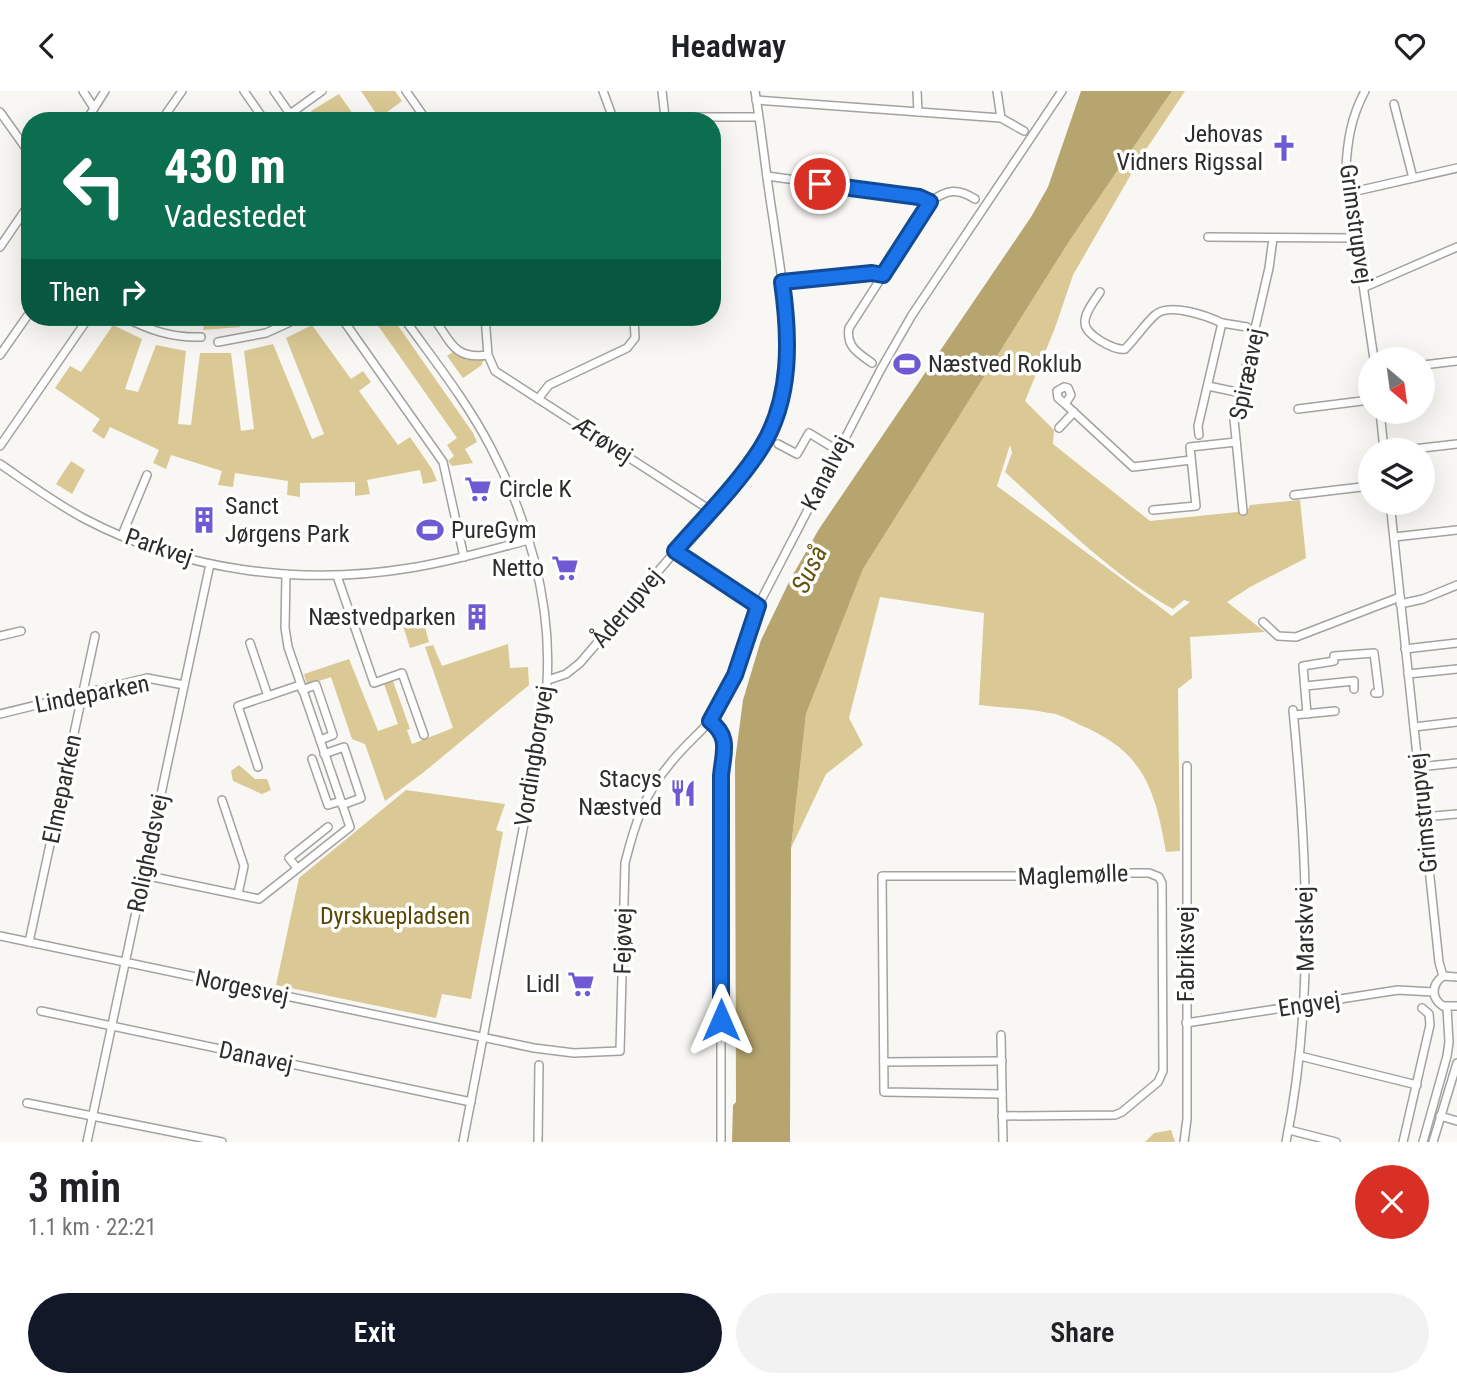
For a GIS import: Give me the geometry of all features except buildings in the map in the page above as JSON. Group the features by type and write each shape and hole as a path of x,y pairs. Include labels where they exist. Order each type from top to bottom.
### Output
{"street":[{"path":"83,91 94,108"},
{"path":"92,112 105,91"},
{"path":"167,112 182,91"},
{"path":"244,91 259,112"},
{"path":"274,91 289,112"},
{"path":"299,112 322,91"},
{"path":"406,91 421,112"},
{"path":"603,91 611,112"},
{"path":"662,91 664,112"},
{"name":"Åderupvej","path":"548,680 566,674 580,663 710,510 758,453 780,405 785,384 787,340 782,282 755,91"},
{"path":"917,91 918,111"},
{"path":"997,91 1001,118"},
{"name":"Kanalvej","path":"710,721 735,675 758,606 837,450 912,315 1062,91"},
{"name":"Grimstrupvej","path":"1364,91 1354,115 1347,145 1348,193 1372,347"},
{"path":"756,100 1001,118 1024,131"},
{"path":"1394,104 1413,178"},
{"path":"0,112 21,141"},
{"path":"721,117 758,117"},
{"path":"1348,193 1457,167"},
{"path":"766,176 919,197 930,202"},
{"path":"872,363 854,351 848,336 849,328 930,202 956,190 975,199"},
{"path":"1,241 21,215"},
{"path":"1208,237 1357,238"},
{"name":"Spiræavej","path":"1242,511 1234,419 1269,268 1273,238"},
{"path":"1365,287 1457,247"},
{"path":"782,282 872,273 883,275"},
{"path":"1100,292 1085,319 1085,326 1087,331 1114,348 1125,349 1162,309 1172,308 1216,319 1222,323 1247,327"},
{"path":"1199,435 1198,426 1222,323"},
{"path":"0,355 21,325"},
{"path":"0,446 83,326"},
{"path":"145,326 163,334 184,338 201,337"},
{"path":"218,342 266,333 281,326"},
{"path":"347,326 443,462 464,557"},
{"name":"Vordingborgvej","path":"409,326 489,445 529,540 540,584 545,626 548,680 542,730 463,1142"},
{"path":"440,326 460,353 474,357 488,355 486,326"},
{"path":"538,399 549,385 627,348 635,338 634,326"},
{"name":"Ærøvej","path":"488,355 495,371 710,510"},
{"path":"1435,364 1457,361"},
{"path":"1208,386 1241,393"},
{"path":"1298,409 1358,402"},
{"path":"29,404 38,411"},
{"path":"1065,404 1133,467 1191,460"},
{"path":"1059,428 1074,412"},
{"path":"778,445 797,454 809,433 837,450"},
{"path":"1153,510 1196,506 1190,447 1236,442"},
{"path":"1435,447 1457,444"},
{"name":"Parkvej","path":"0,464 85,519 169,553 210,564 286,574 337,576 412,568 529,540"},
{"path":"122,535 147,475"},
{"path":"1294,495 1358,487"},
{"name":"Grimstrupvej","path":"1391,515 1439,962 1443,976"},
{"path":"1394,537 1457,530"},
{"path":"675,551 758,606"},
{"name":"Rolighedsvej","path":"87,1142 210,564"},
{"path":"144,875 259,899 350,827 288,647 285,628 286,574"},
{"path":"337,576 374,683 402,673 424,735"},
{"path":"1263,622 1278,636 1296,637 1400,601 1423,599 1457,585"},
{"path":"0,636 21,631"},
{"name":"Elmeparken","path":"29,942 95,636"},
{"path":"250,643 268,696"},
{"path":"1405,649 1457,643"},
{"path":"1307,714 1303,666 1334,661 1335,656 1374,653 1379,693 1375,693"},
{"path":"1408,674 1457,669"},
{"name":"Lindeparken","path":"0,713 146,678 184,685"},
{"path":"1304,686 1354,681 1354,689"},
{"path":"258,767 238,706 316,685 333,735 320,740"},
{"name":"Marskvej","path":"1286,1142 1300,1056 1307,939 1294,713 1335,711"},
{"path":"710,721 719,728 724,738 721,776 721,1142"},
{"name":"Fejøvej","path":"484,1038 574,1053 620,1051 625,863 632,834 653,786 670,763 710,721"},
{"path":"1414,727 1457,722"},
{"path":"312,759 328,805 362,798 344,747 324,754"},
{"path":"1418,767 1457,763"},
{"name":"Fabriksvej","path":"1184,1142 1187,1119 1186,766"},
{"path":"222,800 244,866 238,894"},
{"path":"1423,817 1457,814"},
{"path":"297,868 289,858 328,827"},
{"name":"Maglemølle","path":"1002,1094 884,1092 882,876 1063,877 1072,873 1149,873 1159,877 1163,883 1163,1071 1158,1082 1115,1115 1002,1117"},
{"name":"Norgesvej","path":"0,936 484,1038"},
{"path":"1457,977 1443,976 1436,982 1433,992 1439,1004 1447,1008 1457,1006"},
{"name":"Engvej","path":"1186,1023 1398,990 1433,992"},
{"path":"1403,1142 1430,1025 1429,1014 1422,1007"},
{"path":"1423,1142 1447,1056 1447,1008"},
{"name":"Danavej","path":"41,1011 471,1102"},
{"path":"1001,1035 1003,1142"},
{"path":"1300,1056 1417,1085"},
{"path":"884,1062 1002,1061"},
{"path":"1433,1142 1457,1063"},
{"path":"538,1142 539,1065"},
{"path":"27,1103 222,1142"},
{"path":"1440,1116 1457,1121"},
{"path":"1289,1130 1336,1142"}],"green space":[{"path":"361,91 395,91 402,101 387,112 375,112"},
{"path":"1172,91 1185,91 1141,157 1073,275 1025,401 1054,430 1053,444 1150,521 1247,511 1250,505 1300,500 1306,558 1227,602 1265,632 1190,637 1192,678 1178,689 1180,851 1166,852 1151,791 1132,760 1118,747 1101,735 1057,715 979,705 984,613 880,597 849,718 863,745 826,774 791,848 806,714 863,569 1070,240","holes":["1010,445 1012,453 1005,472 1106,563 1173,609 1184,600 1190,602 1172,616 997,486"]},
{"path":"339,94 352,112 312,112"},
{"path":"112,326 142,339 125,389 138,392 156,345 186,351 178,424 191,425 200,353 231,353 241,431 254,429 244,351 273,344 312,439 324,434 286,338 313,326 351,379 363,371 371,382 359,391 398,445 410,437 437,481 423,484 420,470 367,480 370,494 355,496 355,482 300,483 300,497 287,495 288,481 235,473 233,487 218,485 222,471 171,455 166,469 153,463 159,450 110,427 104,439 92,431 100,419 55,388 70,366 81,372"},
{"path":"204,326 240,327 203,330"},
{"path":"378,326 398,326 473,433 477,442 465,449 473,463 452,466 448,461 454,456 447,445 457,438"},
{"path":"454,351 467,360 483,360 482,365 463,378 447,356"},
{"path":"71,461 85,470 72,494 56,484"},
{"path":"423,620 429,642 410,648 403,626"},
{"path":"508,644 510,668 528,667 529,685 385,801 365,744 352,739 331,677 307,685 304,674 349,659 378,731 398,724 384,684 393,681 410,729 407,730 412,744 453,728 425,647 433,645 442,666"},
{"path":"239,765 255,779 267,779 271,790 262,794 233,781 231,771"},
{"name":"Dyrskuepladsen","path":"406,790 505,804 496,830 503,832 471,999 442,994 436,1018 276,985 299,878"},
{"path":"1171,1130 1175,1142 1145,1142 1154,1133"}],"water":[{"name":"Suså","path":"1081,91 1172,91 1070,240 863,569 806,714 791,848 790,1142 732,1142 733,1105 736,1102 735,761 743,700 761,640 819,529 1031,217 1048,187"}],"place":[{"name":"Jehovas Vidners Rigssal","path":"1284,148"},
{"name":"Næstved Roklub","path":"907,364"},
{"name":"Circle K","path":"478,489"},
{"name":"Sanct Jørgens Park","path":"204,520"},
{"name":"PureGym","path":"430,530"},
{"name":"Netto","path":"565,568"},
{"name":"Næstvedparken","path":"477,617"},
{"name":"Stacys Næstved","path":"683,793"},
{"name":"Lidl","path":"581,984"}],"route":[{"path":"721,1020 721,776 724,738 719,728 710,721 735,675 758,606 675,551 753,460 772,426 780,405 787,364 786,307 782,282 872,273 883,275 930,202 919,197 820,184"}]}
